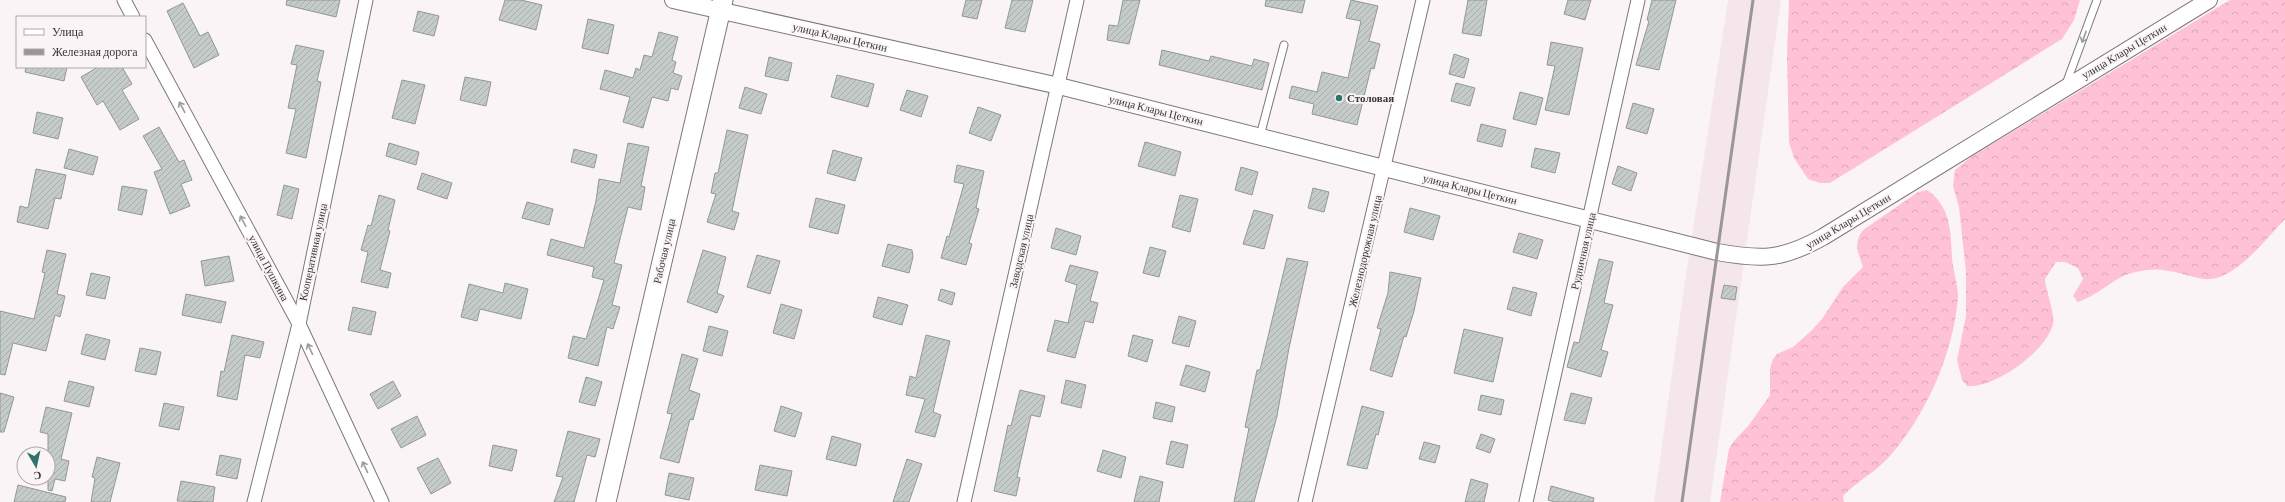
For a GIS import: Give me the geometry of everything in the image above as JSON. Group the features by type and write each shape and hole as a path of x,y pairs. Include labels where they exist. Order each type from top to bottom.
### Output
{"main road":[{"name":"Рабочая улица","path":"606,502 722,5"}],"street":[{"path":"124,0 132,16"},
{"name":"Кооперативная улица","path":"254,502 299,324 366,0"},
{"name":"улица Клары Цеткин","path":"673,0 722,5 1059,86 1750,258 1764,258 1792,253 1829,233 2209,0"},
{"name":"Заводская улица","path":"964,502 1078,0"},
{"name":"Железнодорожная улица","path":"1305,502 1423,0"},
{"name":"Рудничная улица","path":"1526,502 1591,219 1638,0"},
{"name":"улица Пушкина","path":"146,42 299,324 382,502"}],"lane":[{"path":"2065,87 2097,0"},
{"path":"1260,136 1284,45"}],"shaded area":[{"path":"1728,0 1781,0 1710,502 1654,502 1684,288"}],"green space":[{"path":"1789,0 2080,0 2074,20 2062,39 1830,183 1820,183 1808,179 1794,158 1789,142 1787,56"},
{"path":"2230,0 2285,0 2285,219 2249,258 2238,267 2215,278 2204,279 2176,272 2154,269 2144,270 2123,276 2090,297 2078,302 2073,296 2083,279 2078,268 2065,262 2056,262 2045,279 2053,314 2053,324 2049,335 2041,346 2030,356 2004,375 1978,385 1967,386 1962,380 1957,360 1966,316 1966,272 1959,207 1953,186 1955,170 1971,157"},
{"path":"1927,190 1935,196 1941,204 1948,221 1958,297 1951,339 1944,361 1936,382 1915,422 1889,457 1843,496 1844,502 1720,502 1729,449 1733,442 1749,425 1770,395 1770,368 1773,359 1777,354 1793,347 1811,331 1822,319 1843,287 1863,267 1857,244 1863,230 1918,192"}],"building":[{"path":"287,0 340,0 336,17 286,5"},
{"path":"505,0 521,0 542,5 536,30 499,20"},
{"path":"966,0 982,0 977,19 962,16"},
{"path":"1012,0 1033,0 1025,32 1005,28"},
{"path":"1123,0 1140,0 1129,44 1107,40 1109,25 1118,26"},
{"path":"1266,0 1305,0 1302,13 1265,6"},
{"path":"1351,0 1378,6 1369,41 1380,44 1374,69 1371,68 1357,125 1312,114 1314,104 1289,98 1292,86 1317,92 1322,72 1348,78 1361,21 1346,18"},
{"path":"1468,0 1487,0 1481,36 1462,33"},
{"path":"1568,0 1591,0 1585,20 1564,14"},
{"path":"1652,0 1676,0 1659,70 1636,65 1649,21 1647,20"},
{"path":"183,3 200,36 208,32 219,55 194,68 167,11"},
{"path":"418,11 439,16 434,36 413,31"},
{"path":"588,19 614,25 608,54 582,48"},
{"path":"659,32 678,37 672,60 676,62 673,73 682,76 678,90 671,88 668,101 652,97 643,128 623,122 630,97 600,89 605,70 633,78 636,68 640,70 644,55 652,57"},
{"path":"1551,42 1583,48 1569,115 1545,110 1555,66 1547,65"},
{"path":"296,45 324,51 317,81 321,82 306,158 286,153 296,109 288,108 297,65 291,64"},
{"path":"1162,50 1209,61 1211,56 1252,66 1254,59 1269,63 1262,90 1159,65"},
{"path":"1454,54 1469,59 1464,78 1449,74"},
{"path":"769,57 792,63 788,81 765,76"},
{"path":"26,68 67,68 64,81 25,72"},
{"path":"96,68 123,68 132,84 122,90 139,119 120,130 103,101 97,105 81,77"},
{"path":"837,75 874,84 868,107 831,97"},
{"path":"465,77 491,82 486,106 460,100"},
{"path":"402,80 425,85 415,124 392,118"},
{"path":"1456,83 1475,88 1470,106 1451,101"},
{"path":"745,87 767,94 761,114 739,108"},
{"path":"907,90 928,96 921,117 900,110"},
{"path":"1520,92 1543,98 1536,125 1513,119"},
{"path":"1633,103 1654,109 1647,134 1626,128"},
{"path":"978,107 1001,115 991,141 969,133"},
{"path":"37,112 63,118 58,139 33,133"},
{"path":"1481,124 1506,130 1502,147 1477,141"},
{"path":"159,127 179,162 184,160 192,180 181,184 190,206 170,214 154,172 162,169 143,136"},
{"path":"727,130 748,135 732,211 739,213 734,230 707,222 716,194 711,193 715,173 718,173"},
{"path":"1145,142 1181,152 1175,176 1138,166"},
{"path":"389,143 419,152 416,165 386,156"},
{"path":"628,143 649,147 641,186 645,187 641,210 628,207 614,263 622,265 612,305 620,307 613,329 607,327 598,366 568,358 573,336 586,339 604,280 592,277 594,267 547,255 551,239 584,248 596,201 599,179 620,183"},
{"path":"1535,148 1560,153 1555,173 1531,167"},
{"path":"69,149 98,157 93,175 64,168"},
{"path":"574,149 597,155 594,168 571,162"},
{"path":"833,150 862,158 855,181 827,173"},
{"path":"957,165 984,171 976,208 979,209 969,243 972,244 966,265 941,258 947,236 949,237 964,184 954,182"},
{"path":"1618,166 1637,173 1631,191 1612,184"},
{"path":"1241,167 1258,172 1252,195 1235,190"},
{"path":"36,169 66,175 61,199 55,198 48,229 17,222 20,206 28,208"},
{"path":"422,173 452,183 447,199 417,189"},
{"path":"284,185 299,189 292,219 277,215"},
{"path":"122,186 147,190 142,215 118,210"},
{"path":"1313,188 1329,192 1324,212 1308,208"},
{"path":"379,195 395,200 388,230 390,231 380,270 391,273 388,288 361,282 368,252 361,250 368,225 371,226"},
{"path":"1180,195 1198,199 1190,232 1172,227"},
{"path":"816,198 845,205 838,234 809,227"},
{"path":"527,202 553,209 549,225 522,218"},
{"path":"1410,208 1440,216 1433,240 1404,232"},
{"path":"1254,210 1273,215 1264,249 1243,244"},
{"path":"1056,228 1081,236 1076,255 1051,248"},
{"path":"1519,233 1543,240 1537,259 1513,252"},
{"path":"888,244 912,250 913,257 909,273 882,266"},
{"path":"1150,247 1166,251 1159,277 1143,273"},
{"path":"47,250 66,254 57,294 65,296 60,317 55,315 46,351 13,343 5,375 0,374 0,311 34,319 45,273 42,272"},
{"path":"703,250 726,257 717,293 724,296 717,313 687,302"},
{"path":"757,255 780,261 770,294 747,287"},
{"path":"229,256 234,281 205,286 201,261"},
{"path":"1287,258 1308,262 1289,348 1277,416 1254,502 1234,502 1249,428 1245,427 1257,370 1260,370"},
{"path":"1599,259 1613,262 1604,303 1613,305 1601,350 1608,352 1601,377 1567,367 1574,342 1579,343"},
{"path":"1070,265 1098,272 1090,301 1098,303 1093,323 1085,321 1075,358 1047,351 1055,320 1068,323 1077,285 1065,281"},
{"path":"1390,272 1421,278 1414,311 1406,337 1404,336 1392,377 1370,370 1381,329 1377,328 1388,293"},
{"path":"91,273 110,277 105,299 86,295"},
{"path":"505,283 528,289 521,319 480,309 477,321 461,317 469,284 503,293"},
{"path":"1724,285 1737,287 1735,300 1721,298"},
{"path":"1513,287 1537,293 1531,316 1507,309"},
{"path":"941,289 955,293 952,305 938,300"},
{"path":"186,294 226,302 221,323 182,315"},
{"path":"878,297 908,305 902,325 873,317"},
{"path":"781,304 802,310 794,339 773,333"},
{"path":"353,307 376,312 371,335 348,330"},
{"path":"1179,316 1196,321 1189,347 1172,343"},
{"path":"709,326 728,331 722,356 703,351"},
{"path":"1464,329 1503,338 1493,382 1454,373"},
{"path":"86,334 110,340 105,360 81,354"},
{"path":"232,335 264,342 260,358 245,355 237,400 217,396 221,371 224,372"},
{"path":"926,335 950,341 933,412 941,415 935,437 915,432 925,399 906,395 910,376 916,378"},
{"path":"1133,335 1153,340 1147,362 1128,356"},
{"path":"140,348 161,352 156,375 135,371"},
{"path":"682,354 698,359 689,390 700,394 693,420 690,419 679,463 660,458 672,414 667,413"},
{"path":"1186,365 1210,372 1205,392 1180,385"},
{"path":"586,377 602,382 595,406 579,402"},
{"path":"1066,380 1086,385 1081,408 1061,403"},
{"path":"69,381 94,387 89,407 64,401"},
{"path":"393,381 401,396 378,409 370,394"},
{"path":"1020,390 1045,396 1040,417 1031,415 1017,477 1020,478 1016,496 994,491 1008,425 1011,426"},
{"path":"0,393 14,397 4,432 0,432"},
{"path":"1571,393 1592,398 1585,424 1564,420"},
{"path":"1481,395 1504,400 1501,415 1478,410"},
{"path":"1156,402 1175,407 1172,422 1153,418"},
{"path":"164,403 184,407 179,430 159,426"},
{"path":"781,406 802,413 795,437 774,431"},
{"path":"1362,406 1384,412 1378,435 1376,434 1367,469 1347,465"},
{"path":"46,407 72,413 61,459 69,461 65,481 56,479 56,446 48,446 48,434 40,432"},
{"path":"417,416 426,435 401,448 391,429"},
{"path":"568,431 600,439 595,457 587,455 574,502 554,502 563,477 556,476"},
{"path":"1481,434 1495,439 1490,453 1476,448"},
{"path":"832,436 861,444 856,466 826,459"},
{"path":"1171,441 1188,445 1183,468 1166,464"},
{"path":"1424,442 1440,446 1435,463 1419,459"},
{"path":"493,445 517,450 512,471 489,466"},
{"path":"1103,450 1126,457 1121,478 1097,471"},
{"path":"220,455 241,459 237,479 216,475"},
{"path":"97,457 120,463 110,502 91,502 95,478 92,477"},
{"path":"438,458 451,483 431,494 417,468"},
{"path":"907,459 922,464 909,502 893,502"},
{"path":"760,465 792,471 787,496 755,490"},
{"path":"669,473 694,478 689,500 665,495"},
{"path":"1140,476 1163,482 1159,502 1134,502"},
{"path":"1471,479 1488,484 1484,502 1465,502"},
{"path":"181,481 215,487 213,502 177,501"},
{"path":"18,486 66,497 65,502 14,502"},
{"path":"48,486 53,486 52,491 48,490"},
{"path":"1551,486 1594,498 1593,502 1555,502 1548,500"}],"railway":[{"path":"1682,502 1753,0"}],"place":[{"name":"Столовая","path":"1339,98"}]}
